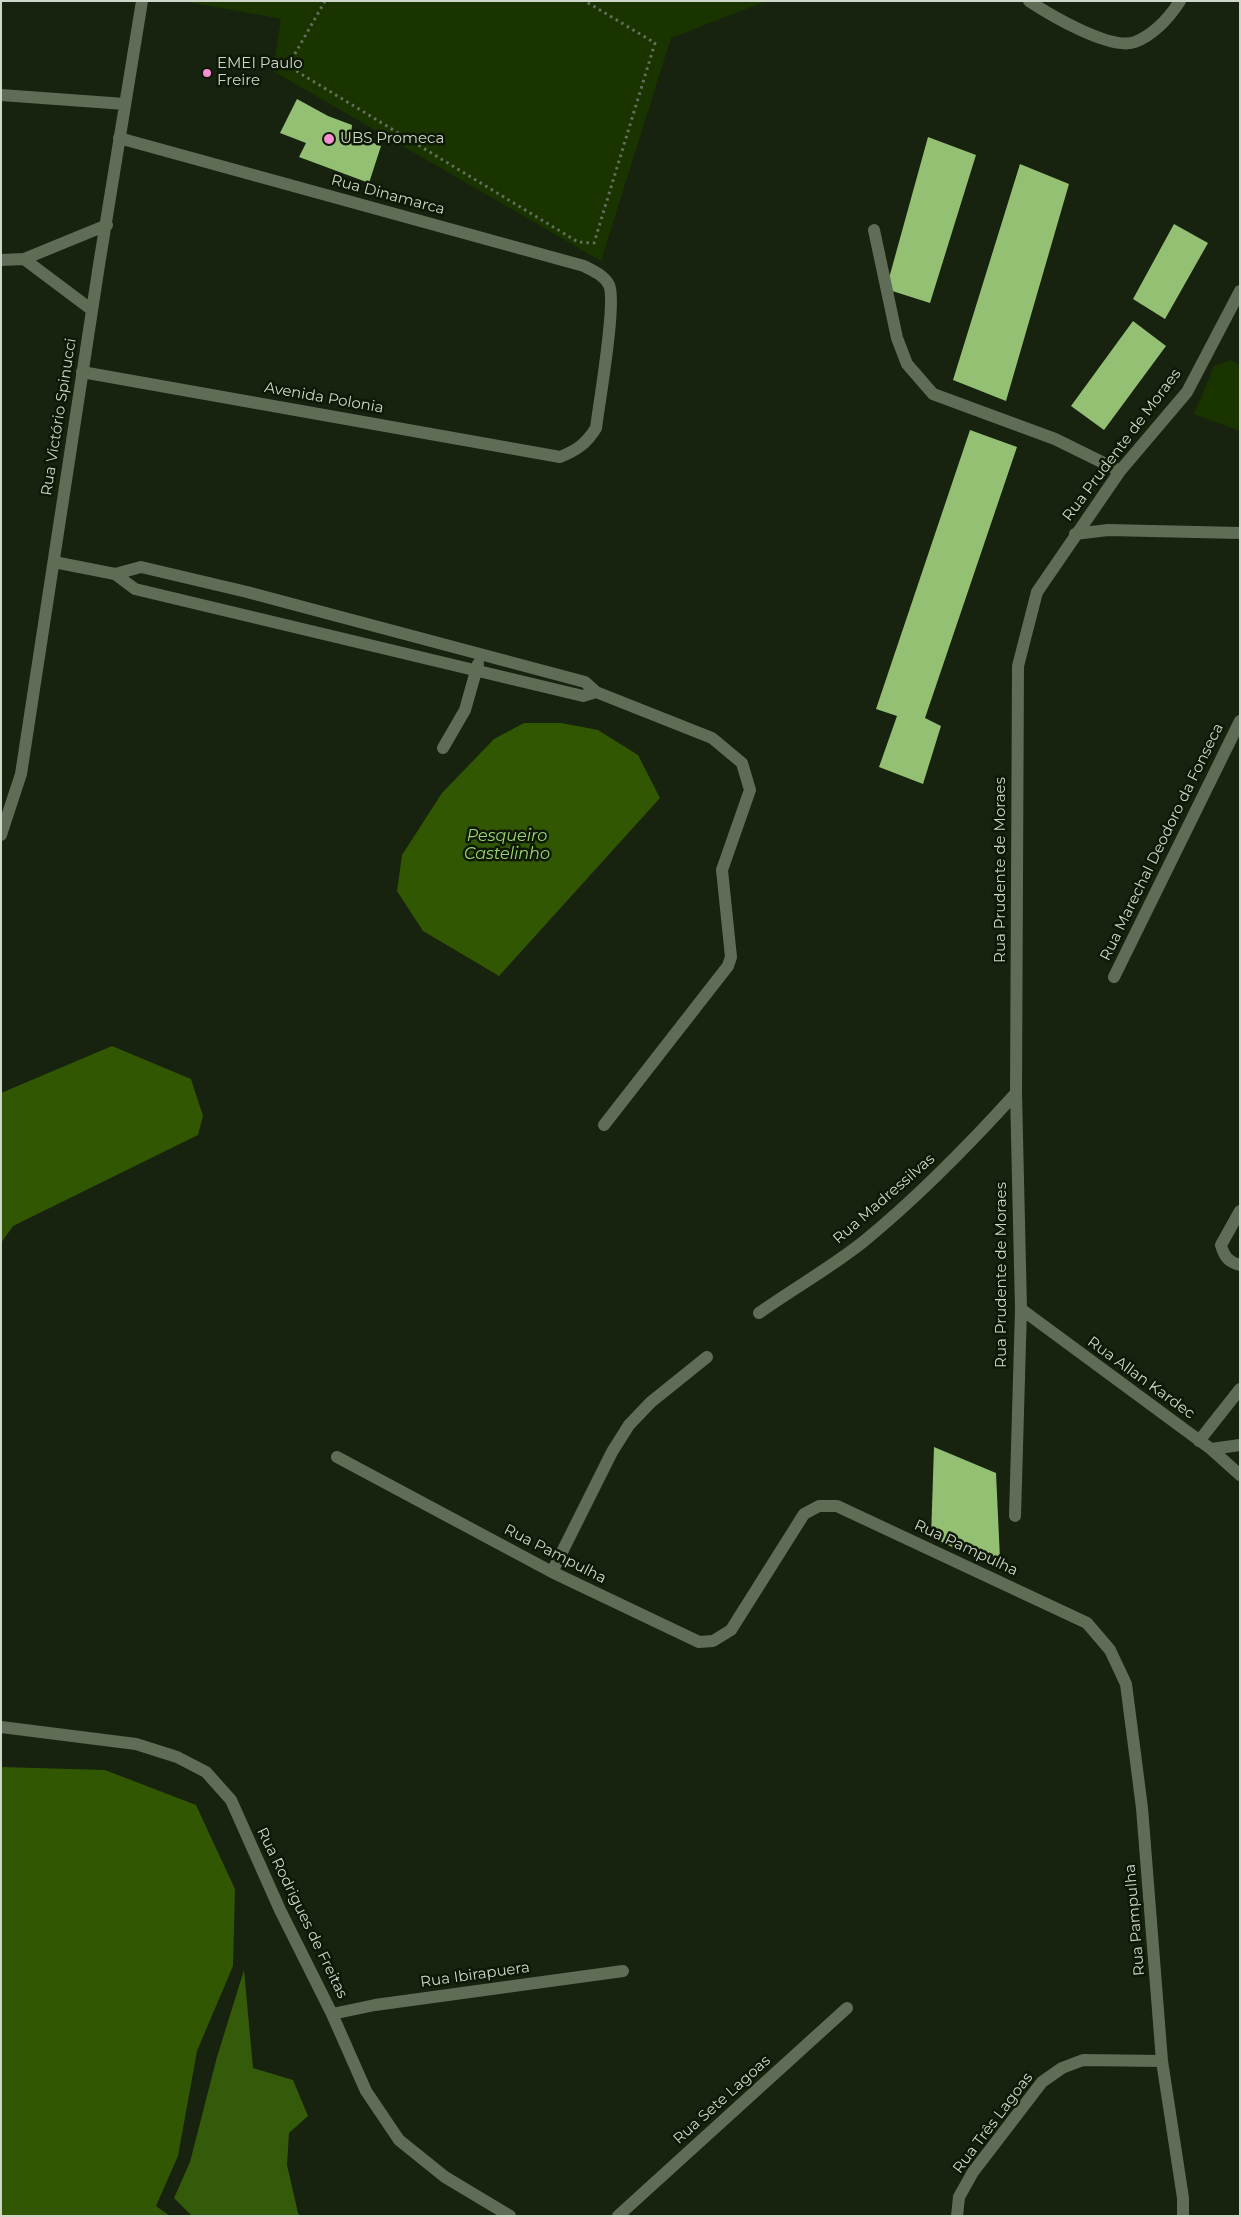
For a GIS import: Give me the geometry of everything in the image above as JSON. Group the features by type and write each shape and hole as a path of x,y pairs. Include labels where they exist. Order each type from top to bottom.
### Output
{"street":[{"name":"Rua Victório Spinucci","path":"1,835 21,774 82,372 142,1"},
{"path":"1029,1 1107,42 1134,42 1155,30 1171,15 1180,1"},
{"path":"1,95 125,104"},
{"name":"Rua Dinamarca","path":"119,138 584,266 599,274 609,286 610,320 596,428 587,442 576,450 560,457"},
{"path":"1,260 24,259 106,226"},
{"path":"874,230 896,338 906,364 933,394 1055,439 1120,471"},
{"path":"24,259 92,310"},
{"name":"Rua Prudente de Moraes","path":"1015,1516 1021,1309 1016,1093 1018,666 1037,592 1120,471 1187,392 1240,291"},
{"name":"Avenida Polonia","path":"82,372 560,457"},
{"path":"1075,534 1108,530 1240,533"},
{"path":"54,562 115,574 135,589 350,641 583,696 596,692"},
{"path":"115,574 141,567 247,592 585,682 596,692 712,738 742,763 750,790 722,870 731,957 728,966 604,1125"},
{"path":"240,614 247,592"},
{"path":"350,641 357,621"},
{"path":"443,748 465,710 477,671 479,654"},
{"name":"Rua Marechal Deodoro da Fonseca","path":"1114,977 1240,721"},
{"name":"Rua Madressilvas","path":"759,1313 862,1242 925,1187 971,1143 1016,1093"},
{"path":"1235,1264 1223,1253 1221,1245 1240,1211"},
{"name":"Rua Allan Kardec","path":"1021,1309 1211,1449 1240,1474"},
{"path":"552,1572 612,1452 629,1425 651,1402 707,1356"},
{"path":"1199,1441 1240,1390"},
{"path":"1211,1449 1240,1445"},
{"name":"Rua Pampulha","path":"336,1457 552,1572 699,1642 712,1641 732,1630 804,1514 819,1506 837,1506 1087,1623 1110,1650 1126,1684 1142,1808 1162,2060 1182,2198 1182,2216"},
{"name":"Rua Rodrigues de Freitas","path":"1,1727 136,1744 177,1756 206,1772 231,1800 280,1910 332,2014 366,2091 399,2140 445,2177 510,2216"},
{"name":"Rua Ibirapuera","path":"332,2014 375,2005 623,1971"},
{"name":"Rua Sete Lagoas","path":"618,2216 847,2008"},
{"name":"Rua Três Lagoas","path":"957,2216 960,2197 973,2172 1042,2082 1062,2068 1083,2060 1162,2060"}],"path":[{"path":"325,1 288,66 578,242 594,243 655,43 585,1"}],"shaded area":[{"path":"182,1 767,1 671,38 601,261 273,71 281,19"},
{"path":"1230,360 1240,365 1240,431 1194,414 1214,366"},
{"path":"244,1970 253,2068 293,2080 308,2116 289,2133 287,2165 300,2216 192,2216 174,2198 190,2162 217,2057"}],"water":[{"name":"Pesqueiro Castelinho","path":"524,723 561,723 598,730 638,755 660,798 499,976 423,931 397,891 402,855 442,793 494,739"},
{"path":"112,1046 191,1079 203,1116 198,1135 13,1226 1,1243 1,1093"},
{"path":"1,1767 105,1770 196,1805 235,1889 233,1966 197,2051 178,2156 156,2206 170,2216 1,2216"}],"building":[{"name":"UBS Promeca","path":"297,99 328,116 352,125 351,134 381,146 369,183 299,157 306,143 280,133"},
{"path":"928,137 976,155 930,303 886,289"},
{"path":"1020,164 1069,184 1006,401 953,380"},
{"path":"1174,224 1208,243 1165,319 1133,299"},
{"path":"1133,321 1166,346 1104,430 1071,406"},
{"path":"970,430 1017,447 925,718 941,726 923,784 879,767 897,716 876,709"},
{"path":"934,1447 996,1473 1000,1559 980,1560 931,1537"}],"place":[{"name":"EMEI Paulo Freire","path":"207,73"},
{"name":"UBS Promeca","path":"329,139"}]}
